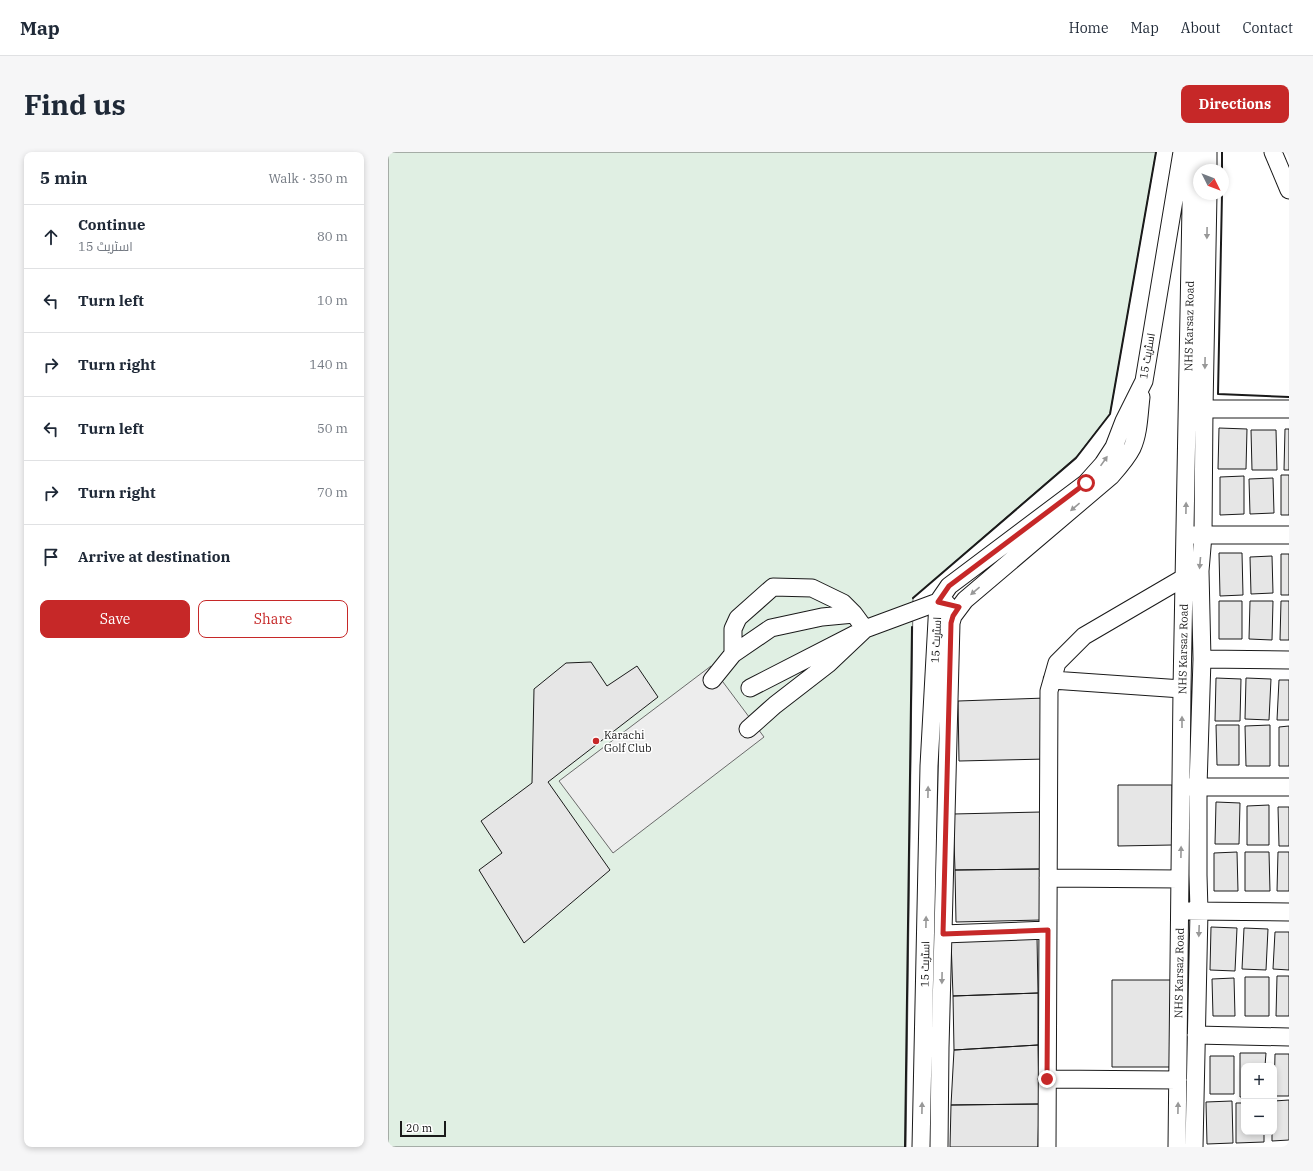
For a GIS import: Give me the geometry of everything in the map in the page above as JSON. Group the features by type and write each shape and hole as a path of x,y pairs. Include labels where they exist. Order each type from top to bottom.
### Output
{"street":[{"name":"اسٹریٹ 15","path":"921,1147 929,766 938,602 949,586 1086,483 1103,464 1114,447 1124,421 1144,381 1182,152"},
{"name":"NHS Karsaz Road","path":"1177,1147 1180,879 1202,666 1200,571 1203,535 1204,409 1198,253 1192,152"},
{"path":"1208,152 1208,164"},
{"path":"1273,152 1289,190"},
{"name":"NHS Karsaz Road","path":"1194,1147 1200,911 1182,689 1185,535 1198,253 1207,200"},
{"path":"939,1147 951,623 953,616 965,600 1111,476 1122,464 1132,447 1137,429 1144,381"},
{"path":"1204,409 1289,409"},
{"path":"1185,535 1289,535"},
{"path":"1047,1147 1049,691 1057,663 1084,636 1185,577"},
{"path":"733,654 733,629 738,618 773,587 812,588 843,602 865,629"},
{"path":"750,688 865,629 938,602 959,607"},
{"path":"712,680 733,654 771,628 822,617 854,614"},
{"path":"748,729 775,705 828,664 865,629"},
{"path":"1183,672 1202,666 1289,660"},
{"path":"1052,680 1182,689"},
{"path":"1190,787 1289,787"},
{"path":"1048,878 1180,879"},
{"path":"1180,911 1289,912"},
{"path":"943,934 1048,930"},
{"path":"1196,1035 1289,1037"},
{"path":"1178,1058 1196,1060"},
{"path":"1047,1079 1178,1080"}],"green space":[{"name":"Karachi Golf Club","path":"388,152 1156,152 1110,414 1077,456 913,598 906,1147 388,1147"}],"shaded area":[{"path":"711,666 764,737 613,853 559,781"}],"building":[{"path":"1219,428 1247,429 1246,469 1218,469"},
{"path":"1285,429 1289,429 1289,470 1284,470"},
{"path":"1251,430 1276,430 1277,470 1252,470"},
{"path":"1281,475 1289,475 1289,515 1281,515"},
{"path":"1244,476 1244,514 1220,515 1220,477"},
{"path":"1273,478 1274,513 1250,514 1249,479"},
{"path":"1219,553 1242,553 1243,595 1220,596"},
{"path":"1281,554 1289,554 1289,595 1281,595"},
{"path":"1272,556 1273,593 1251,594 1250,557"},
{"path":"1219,601 1242,601 1242,639 1219,639"},
{"path":"1250,601 1273,601 1272,640 1249,639"},
{"path":"1281,601 1289,601 1289,640 1280,640"},
{"path":"591,662 607,686 637,666 658,697 548,782 610,870 524,943 479,870 502,853 481,821 532,783 534,689 566,663"},
{"path":"1216,678 1241,679 1240,721 1215,721"},
{"path":"1246,678 1271,679 1269,720 1245,719"},
{"path":"1279,680 1289,680 1289,720 1277,720"},
{"path":"1046,698 1047,759 959,761 958,701"},
{"path":"1216,725 1239,725 1239,765 1217,765"},
{"path":"1270,725 1270,766 1246,766 1245,726"},
{"path":"1289,726 1289,766 1279,766 1279,727"},
{"path":"1118,785 1172,785 1172,845 1118,846"},
{"path":"1216,802 1240,803 1239,844 1215,844"},
{"path":"1269,805 1269,845 1247,845 1247,806"},
{"path":"1278,807 1289,807 1289,846 1279,846"},
{"path":"1041,812 1040,869 955,870 953,814"},
{"path":"1237,852 1238,891 1214,891 1214,853"},
{"path":"1245,852 1269,852 1270,891 1245,891"},
{"path":"1278,852 1289,852 1289,891 1277,891"},
{"path":"1040,869 1041,920 956,922 955,870"},
{"path":"1211,927 1237,928 1235,971 1210,970"},
{"path":"1244,928 1268,929 1266,970 1242,969"},
{"path":"1275,932 1289,932 1289,970 1273,969"},
{"path":"1037,937 1038,993 953,996 951,940"},
{"path":"1277,976 1289,976 1289,1016 1276,1016"},
{"path":"1245,977 1269,977 1269,1016 1245,1016"},
{"path":"1234,978 1235,1016 1213,1016 1212,979"},
{"path":"1112,980 1171,980 1171,1067 1112,1067"},
{"path":"1038,993 1038,1045 954,1050 953,996"},
{"path":"1038,1045 1039,1104 951,1105 954,1050"},
{"path":"1240,1053 1266,1053 1265,1063 1241,1063 1240,1097"},
{"path":"1275,1054 1289,1054 1289,1096 1277,1096 1277,1063 1275,1063"},
{"path":"1210,1056 1234,1056 1234,1094 1210,1094"},
{"path":"1289,1100 1289,1140 1272,1141 1272,1135 1277,1135 1277,1101"},
{"path":"1232,1101 1233,1143 1207,1144 1206,1102"},
{"path":"1236,1103 1241,1103 1241,1135 1264,1135 1264,1142 1236,1143"},
{"path":"1039,1104 1038,1147 950,1147 951,1105"}],"wall":[{"path":"913,598 1076,458 1110,414 1156,152"},
{"path":"1222,152 1222,164"},
{"path":"1222,200 1218,394 1289,397"},
{"path":"905,1147 912,627"}],"place":[{"name":"Karachi Golf Club","path":"596,741"}],"route":[{"path":"1047,1079 1048,930 943,934 951,623 953,616 959,607 938,602 949,586 1086,483"}]}
